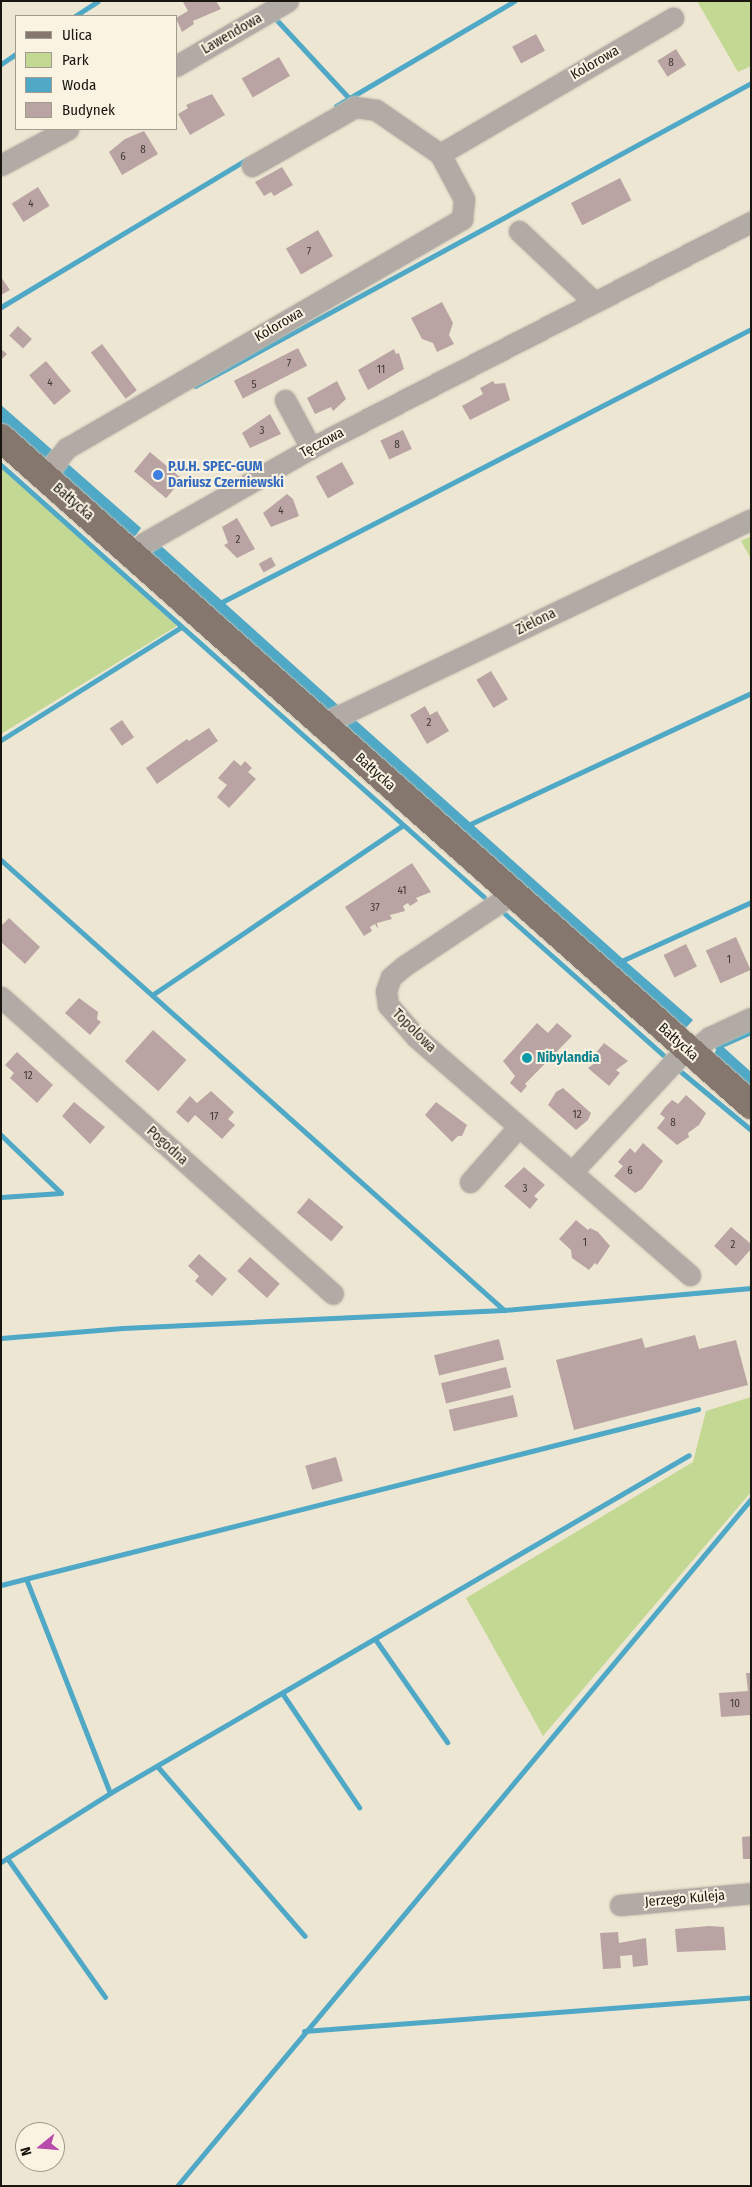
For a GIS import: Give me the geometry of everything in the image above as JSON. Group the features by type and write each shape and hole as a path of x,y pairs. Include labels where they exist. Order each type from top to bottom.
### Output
{"main road":[{"name":"Bałtycka","path":"1,438 52,466 135,556 688,1051 751,1105"}],"street":[{"name":"Lawendowa","path":"178,65 276,9"},
{"name":"Kolorowa","path":"440,154 673,18"},
{"name":"Kolorowa","path":"52,466 462,219 464,199 440,154 376,110 355,107 252,166"},
{"path":"1,165 66,130"},
{"name":"Tęczowa","path":"135,556 144,542 311,448 751,222"},
{"path":"519,231 594,302"},
{"path":"285,400 311,448"},
{"name":"Zielona","path":"322,724 751,519"},
{"name":"Topolowa","path":"512,894 404,966 391,977 386,991 388,1005 404,1025 690,1275"},
{"name":"Pogodna","path":"1,997 333,1294"},
{"path":"572,1172 688,1051 710,1037 751,1018"},
{"path":"470,1182 519,1126"},
{"name":"Jerzego Kuleja","path":"620,1904 751,1893"}],"green space":[{"path":"697,1 751,1 751,66 738,72"},
{"path":"1,468 177,626 1,734"},
{"path":"751,536 751,559 741,541"},
{"path":"751,1397 751,1492 543,1736 466,1598 693,1462 706,1411"}],"water":[{"path":"1,405 141,528 136,535 130,539 1,422"},
{"path":"159,544 338,705 331,713 149,556"},
{"path":"351,716 693,1020 683,1031 339,728"},
{"path":"720,1044 751,1072 751,1089 712,1057"}],"building":[{"path":"216,1 221,9 193,21 194,24 182,32 178,17 188,11 183,2"},
{"path":"536,34 545,51 521,63 512,47"},
{"path":"676,49 686,65 667,77 657,61"},
{"path":"279,57 290,76 253,98 242,79"},
{"path":"212,94 225,115 190,135 178,114 188,108 186,105"},
{"path":"144,131 158,154 122,175 109,152 125,139"},
{"path":"282,167 293,185 274,196 271,192 264,196 255,182"},
{"path":"620,178 631,200 582,225 571,203"},
{"path":"38,187 50,206 23,222 12,203"},
{"path":"318,230 333,256 301,274 286,248"},
{"path":"1,277 10,290 1,295"},
{"path":"442,302 453,323 449,335 454,344 437,352 433,343 422,339 411,318"},
{"path":"18,326 32,339 23,348 9,336"},
{"path":"102,344 137,390 126,399 91,352"},
{"path":"298,348 307,366 243,399 234,381"},
{"path":"1,349 7,354 1,360"},
{"path":"394,349 396,354 399,353 404,369 368,390 358,370"},
{"path":"46,361 71,391 54,405 29,375"},
{"path":"337,381 346,399 333,411 331,407 315,414 307,398"},
{"path":"493,381 495,384 505,383 510,400 470,420 462,406 483,394 480,388"},
{"path":"270,414 281,434 250,448 242,433"},
{"path":"403,430 412,449 389,460 380,441"},
{"name":"P.U.H. SPEC-GUM Dariusz Czerniewski","path":"150,452 182,479 166,498 134,471"},
{"path":"342,462 354,484 328,498 316,477"},
{"path":"287,494 293,499 299,516 271,527 263,513"},
{"path":"237,518 255,549 237,558 224,545 228,543 222,527"},
{"path":"271,557 276,566 264,573 259,564"},
{"path":"491,671 508,699 493,708 476,680"},
{"path":"425,706 430,715 437,711 449,731 427,744 410,715"},
{"path":"122,720 134,737 122,746 110,729"},
{"path":"209,728 218,741 157,784 146,768 187,739 189,741"},
{"path":"234,760 241,766 245,761 252,768 248,772 256,779 229,808 217,797 227,785 218,778"},
{"path":"412,863 431,892 416,898 418,901 410,906 408,903 403,906 405,911 390,915 392,919 377,923 378,929 375,924 370,927 372,931 364,936 345,907"},
{"path":"9,918 40,947 25,964 1,942 1,926"},
{"path":"736,937 751,970 720,983 706,950"},
{"path":"686,944 697,966 674,977 664,955"},
{"path":"79,998 98,1012 97,1019 101,1022 90,1035 65,1013"},
{"name":"Nibylandia","path":"537,1023 548,1033 557,1023 572,1036 525,1084 527,1086 521,1093 510,1083 515,1076 503,1061"},
{"path":"153,1030 186,1060 158,1091 125,1061"},
{"path":"604,1043 628,1061 616,1070 620,1073 609,1086 588,1068 600,1059 595,1054"},
{"path":"17,1052 53,1085 37,1103 10,1078 14,1073 5,1065"},
{"path":"563,1088 591,1113 588,1120 576,1130 548,1105 556,1092"},
{"path":"211,1091 234,1112 228,1119 235,1125 222,1139 195,1115 188,1123 176,1112 190,1096 197,1103"},
{"path":"686,1095 706,1113 699,1125 688,1133 689,1137 677,1145 657,1128 665,1118 660,1114 665,1107 672,1100 678,1104"},
{"path":"74,1102 105,1127 90,1144 62,1116"},
{"path":"436,1102 467,1125 462,1136 458,1136 452,1142 425,1115"},
{"path":"643,1143 663,1161 642,1189 635,1193 614,1176 623,1166 618,1162 630,1148 635,1153"},
{"path":"524,1167 545,1185 534,1196 538,1199 530,1209 504,1186"},
{"path":"309,1198 343,1227 331,1241 297,1213"},
{"path":"576,1220 588,1230 590,1228 598,1232 610,1246 597,1265 595,1263 589,1270 572,1258 571,1250 559,1239"},
{"path":"731,1227 751,1244 751,1249 736,1266 714,1246"},
{"path":"199,1254 227,1279 212,1296 195,1281 199,1276 188,1266"},
{"path":"250,1257 280,1284 267,1298 237,1271"},
{"path":"695,1335 699,1349 736,1340 748,1385 574,1430 556,1360 642,1338 645,1348"},
{"path":"499,1339 504,1359 439,1376 434,1355"},
{"path":"506,1367 511,1387 446,1404 441,1383"},
{"path":"513,1395 518,1416 454,1431 449,1410"},
{"path":"336,1457 343,1481 312,1490 305,1466"},
{"path":"746,1673 751,1673 751,1715 721,1717 719,1693 748,1691"},
{"path":"751,1836 751,1859 743,1859 742,1837"},
{"path":"709,1926 724,1927 726,1950 677,1952 675,1929"},
{"path":"618,1932 619,1943 646,1938 648,1965 633,1967 632,1955 620,1956 621,1968 603,1969 600,1933"}],"waterway":[{"path":"77,15 98,1"},
{"path":"336,106 514,1"},
{"path":"273,16 349,98"},
{"path":"1,64 15,55"},
{"path":"195,386 751,83"},
{"path":"1,307 247,159"},
{"path":"218,604 751,329"},
{"path":"1,465 484,897"},
{"path":"1,740 181,627"},
{"path":"466,826 751,693"},
{"path":"152,995 403,825"},
{"path":"1,860 504,1310"},
{"path":"619,962 751,902"},
{"path":"505,914 663,1055"},
{"path":"717,1047 751,1032"},
{"path":"680,1071 751,1130"},
{"path":"1,1135 61,1193 1,1197"},
{"path":"1,1338 123,1328 504,1310 751,1288"},
{"path":"1,1585 698,1409"},
{"path":"110,1793 689,1455"},
{"path":"177,2186 751,1499"},
{"path":"1,1862 110,1793 26,1579"},
{"path":"375,1639 447,1742"},
{"path":"282,1693 359,1807"},
{"path":"157,1766 305,1936"},
{"path":"7,1858 105,1997"},
{"path":"304,2031 751,1997"}],"place":[{"name":"P.U.H. SPEC-GUM Dariusz Czerniewski","path":"158,475"},
{"name":"Nibylandia","path":"527,1058"}]}
